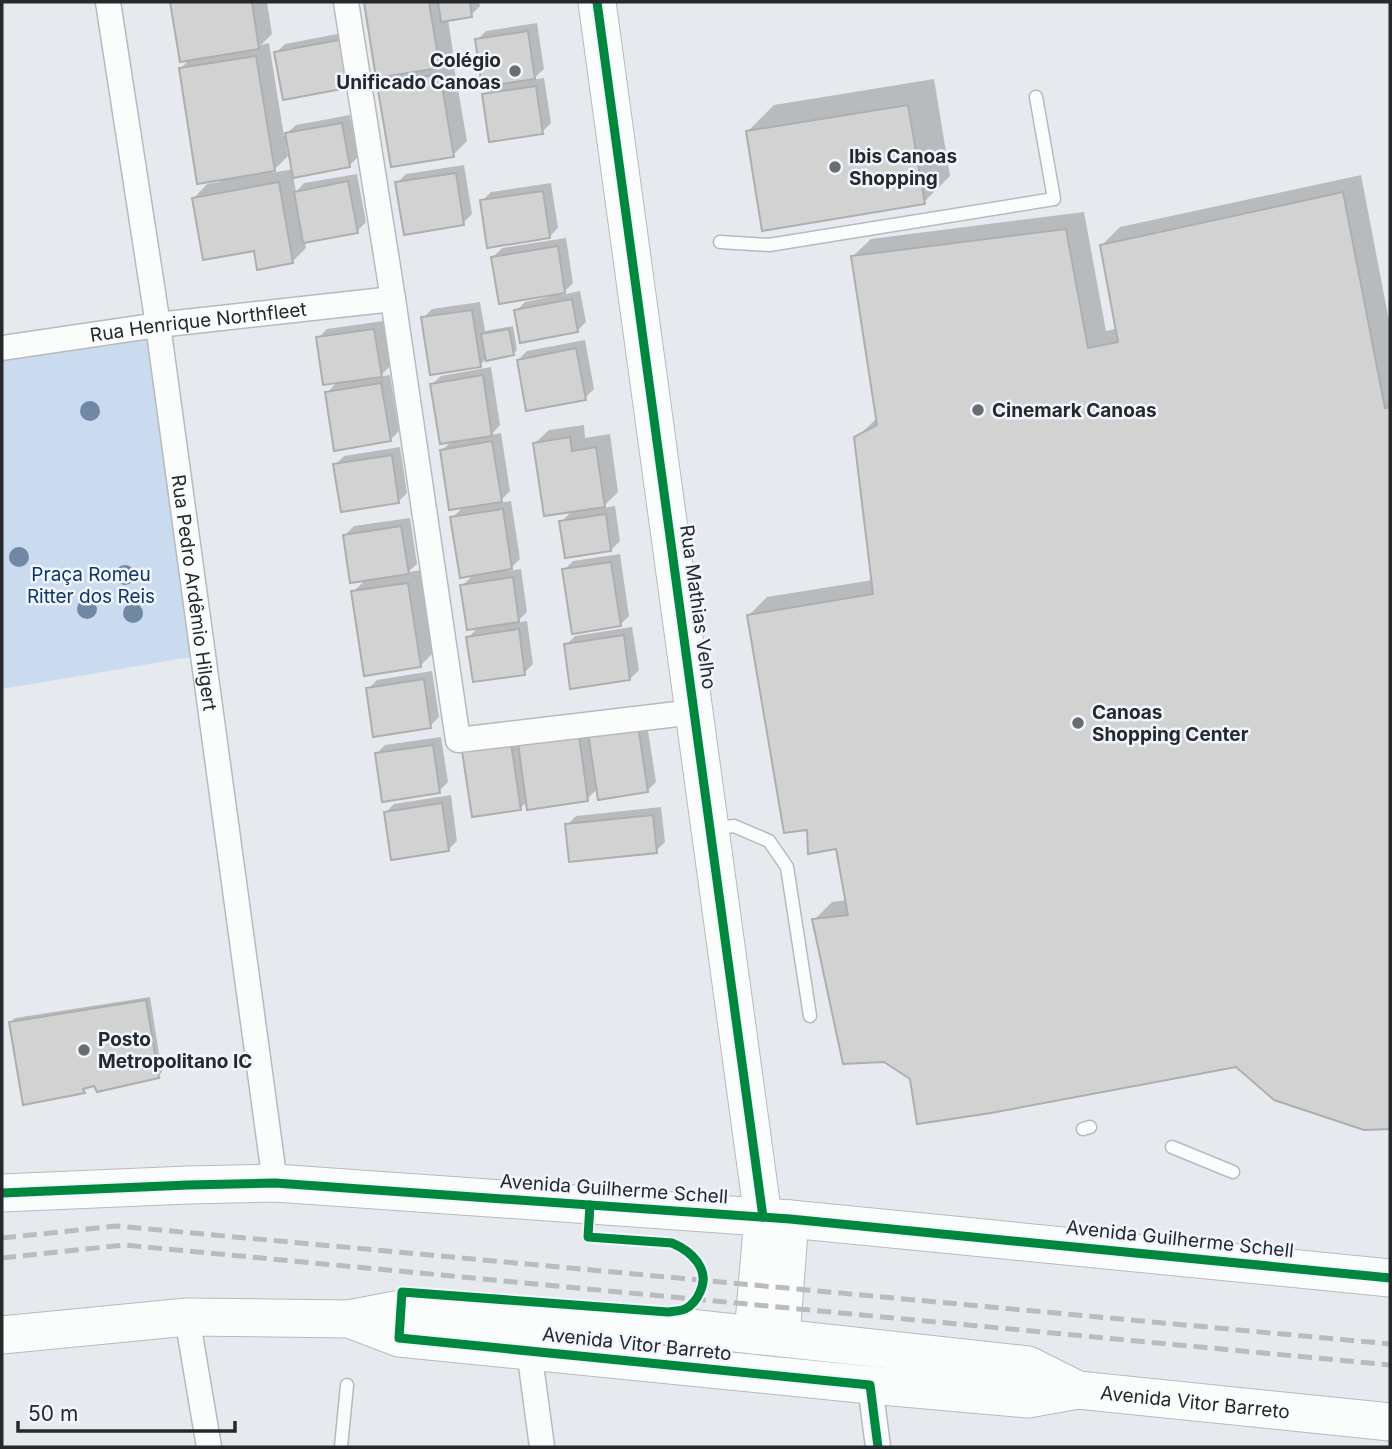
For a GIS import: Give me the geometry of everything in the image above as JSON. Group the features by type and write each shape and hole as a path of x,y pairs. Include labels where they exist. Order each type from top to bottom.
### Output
{"main road":[{"name":"Rua Mathias Velho","path":"597,2 710,829 777,1218 767,1336"},
{"name":"Avenida Guilherme Schell","path":"2,1193 175,1185 275,1184 777,1218 1390,1278"},
{"path":"349,1319 401,1309 671,1326 1028,1365 1078,1390"},
{"name":"Avenida Vitor Barreto","path":"2,1335 187,1317 349,1319 399,1338 870,1385 1028,1399 1078,1390 1390,1422"}],"street":[{"name":"Rua Pedro Ardêmio Hilgert","path":"108,2 158,326 275,1184"},
{"path":"346,2 458,740 694,712"},
{"name":"Rua Henrique Northfleet","path":"2,348 158,326 393,299"},
{"path":"187,1317 209,1447"},
{"path":"529,1350 542,1447"},
{"path":"870,1385 878,1447"}],"lane":[{"path":"720,242 769,245 1054,199 1036,97"},
{"path":"710,829 734,826 769,841 787,867 810,1016"},
{"path":"1172,1147 1233,1172"},
{"path":"341,1447 347,1385"}],"green space":[{"name":"Praça Romeu Ritter dos Reis","path":"147,337 191,657 2,689 2,358"}],"building":[{"path":"170,2 252,2 259,49 180,62"},
{"path":"364,2 429,2 440,68 376,78"},
{"path":"438,2 470,2 472,17 441,22"},
{"path":"528,31 535,79 482,87 475,39"},
{"path":"344,39 353,87 283,100 274,52"},
{"path":"256,56 275,171 197,184 179,68"},
{"path":"440,74 454,157 391,167 377,84"},
{"path":"536,86 543,134 489,142 482,94"},
{"name":"Ibis Canoas Shopping","path":"908,105 925,204 762,231 746,131"},
{"path":"342,123 350,167 293,178 285,133"},
{"path":"456,173 464,225 404,235 395,182"},
{"path":"348,181 358,233 303,243 294,192"},
{"path":"279,182 293,263 257,270 254,251 203,260 192,198"},
{"path":"543,191 550,238 487,248 480,200"},
{"name":"Canoas Shopping Center","path":"1343,192 1385,408 1390,407 1390,1129 1364,1130 1274,1100 1236,1067 991,1113 917,1124 910,1079 884,1062 843,1064 812,919 848,915 836,849 808,854 807,830 784,833 747,615 873,594 854,437 877,425 851,256 1066,229 1088,348 1118,342 1100,245"},
{"path":"558,246 565,293 499,304 491,257"},
{"path":"572,299 578,332 520,343 514,310"},
{"path":"472,310 481,367 430,375 421,317"},
{"path":"374,329 382,377 323,385 316,337"},
{"path":"509,329 514,355 486,361 481,334"},
{"path":"576,348 586,400 526,411 517,360"},
{"path":"483,375 492,436 440,444 430,384"},
{"path":"381,383 391,441 334,451 325,392"},
{"path":"570,437 572,451 596,447 605,507 544,516 533,443"},
{"path":"492,441 502,502 449,510 440,450"},
{"path":"392,455 399,503 341,512 333,464"},
{"path":"503,509 512,569 460,578 450,517"},
{"path":"606,514 611,551 565,558 559,521"},
{"path":"401,526 409,574 350,583 343,535"},
{"path":"611,562 621,626 572,634 562,569"},
{"path":"513,577 519,622 467,630 460,585"},
{"path":"408,583 421,667 364,676 351,591"},
{"path":"519,629 525,675 473,682 466,637"},
{"path":"624,635 630,680 570,689 564,644"},
{"path":"424,679 431,728 373,737 366,688"},
{"path":"638,726 648,792 598,800 588,733"},
{"path":"579,735 588,801 527,810 518,743"},
{"path":"511,743 521,810 472,817 462,751"},
{"path":"433,745 440,793 382,802 375,753"},
{"path":"442,803 449,851 391,860 384,812"},
{"path":"653,815 657,853 569,862 565,824"},
{"name":"Posto Metropolitano IC","path":"146,1000 159,1078 97,1092 94,1086 83,1089 85,1093 23,1105 9,1022"}],"railway":[{"path":"2,1238 117,1226 1390,1344"},
{"path":"2,1258 124,1245 1390,1365"}],"cycle path":[{"path":"597,2 763,1217"},
{"path":"2,1193 275,1183 790,1219 1390,1278"},
{"path":"590,1205 588,1237 672,1243 692,1256 701,1268 703,1276 700,1292 692,1304 683,1310 668,1312 402,1292 399,1338 870,1385 878,1447"}],"place":[{"name":"Colégio Unificado Canoas","path":"515,71"},
{"name":"Ibis Canoas Shopping","path":"835,167"},
{"name":"Cinemark Canoas","path":"978,410"},
{"name":"Canoas Shopping Center","path":"1078,723"},
{"name":"Posto Metropolitano IC","path":"84,1050"}]}
